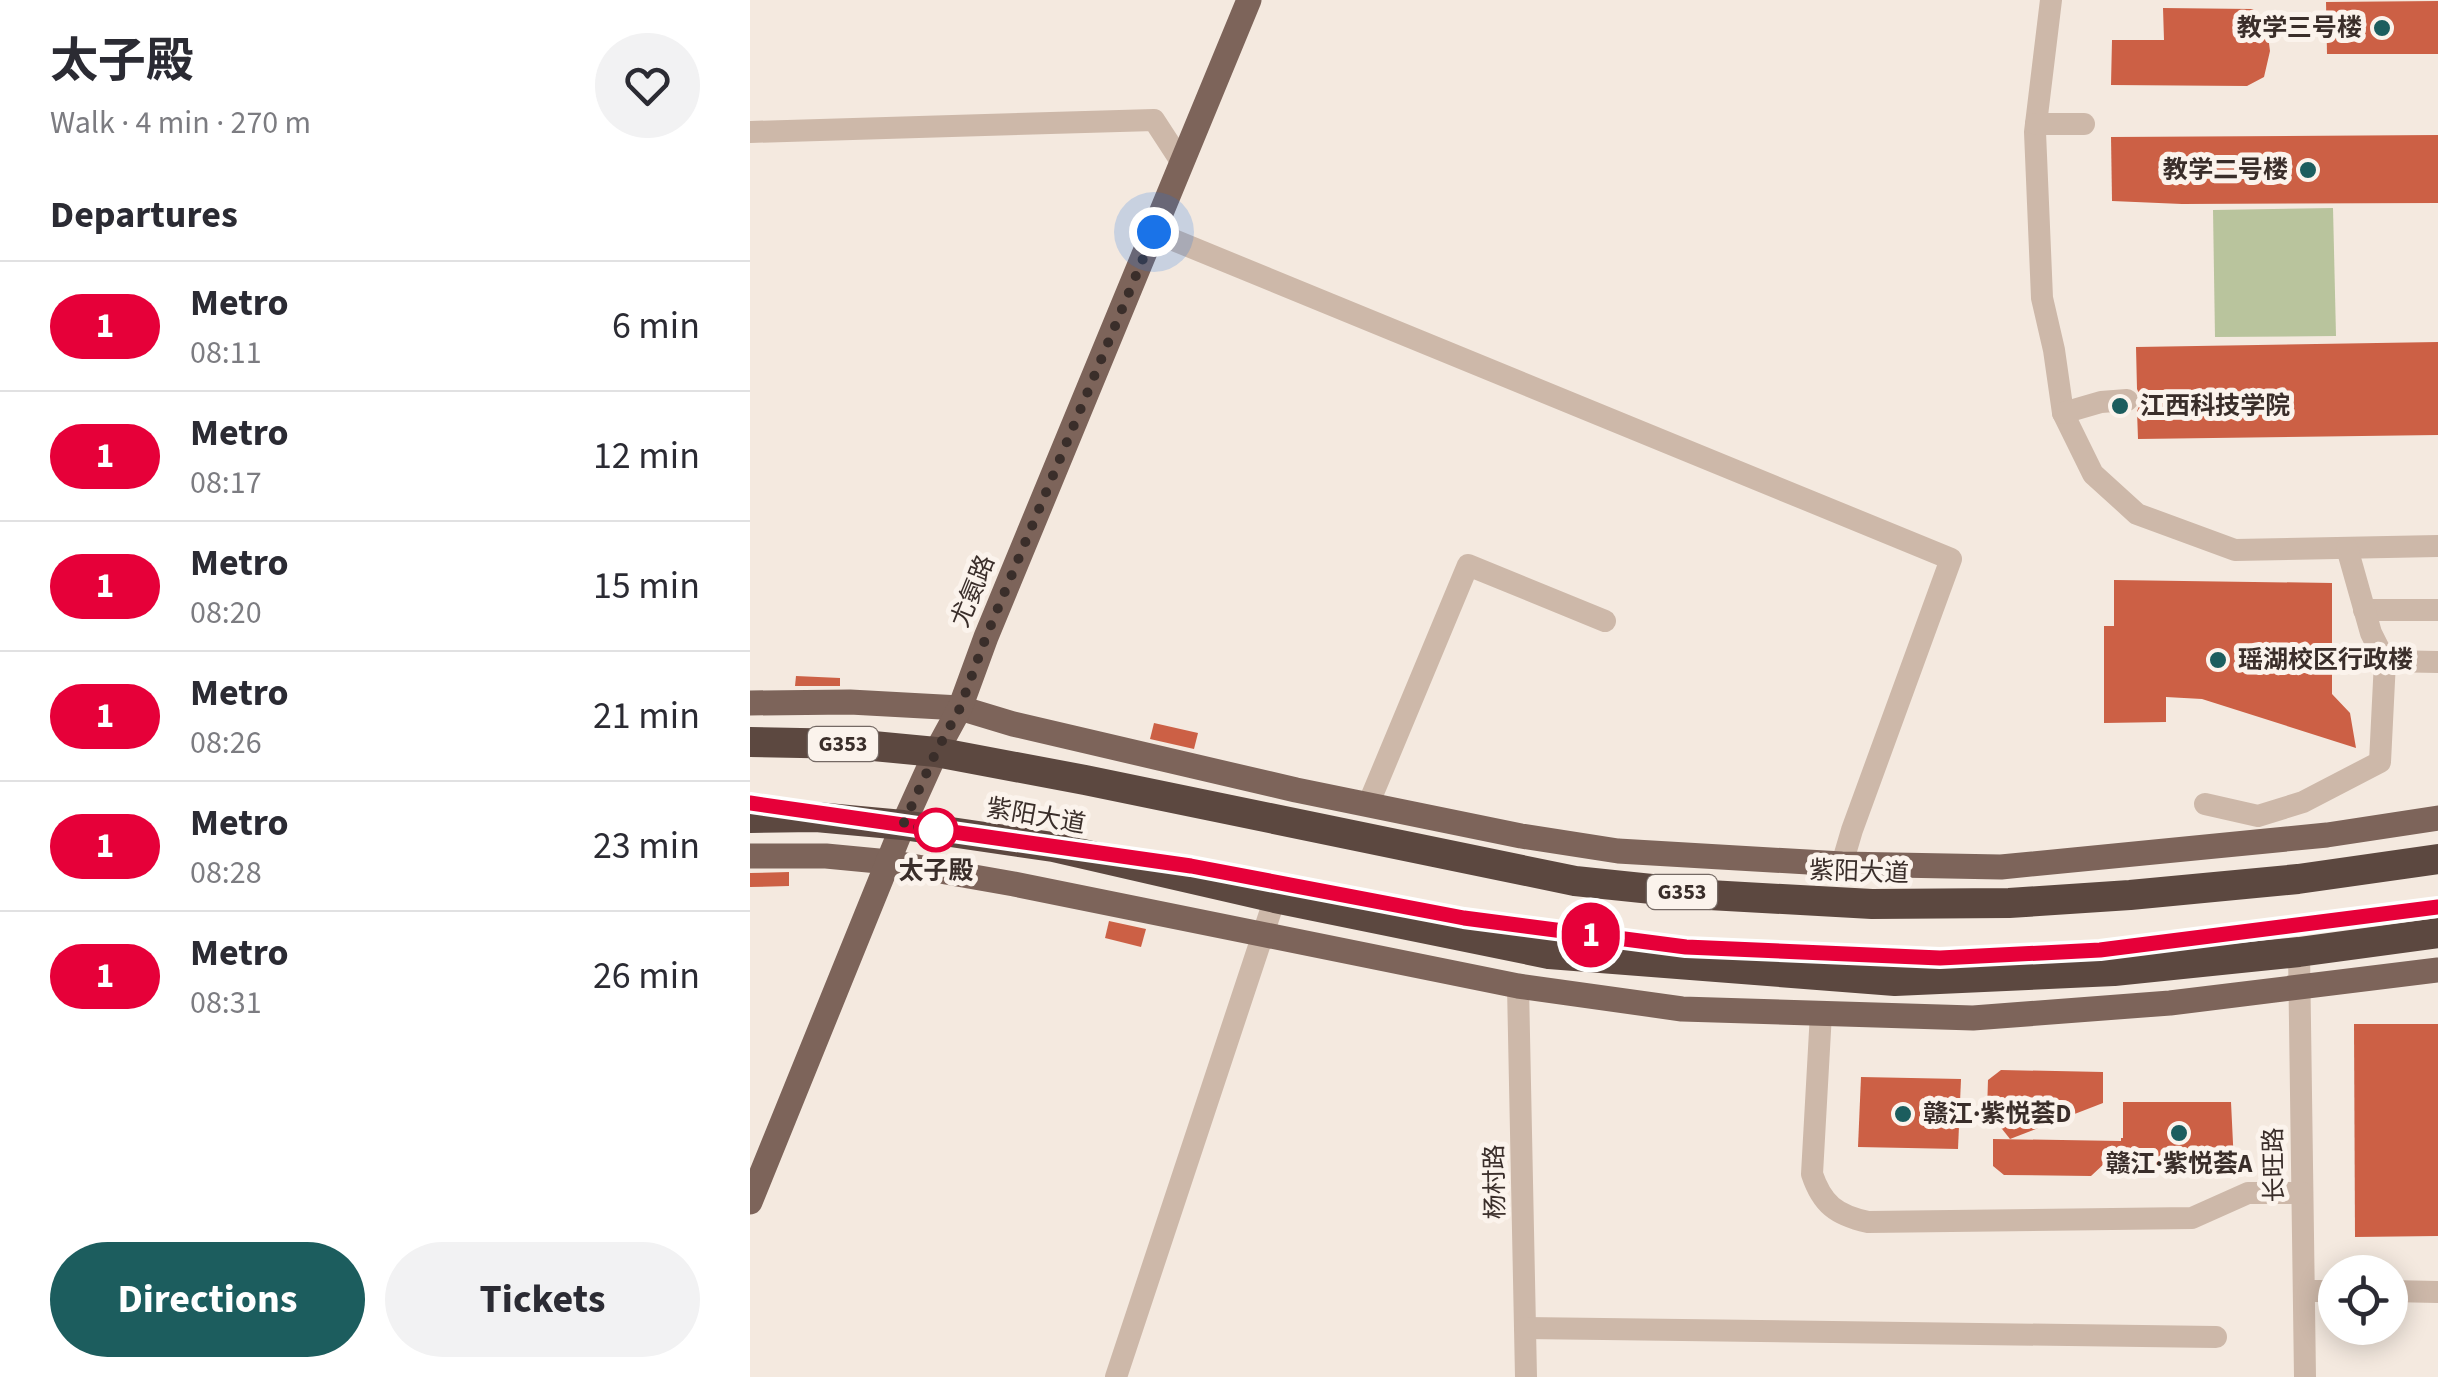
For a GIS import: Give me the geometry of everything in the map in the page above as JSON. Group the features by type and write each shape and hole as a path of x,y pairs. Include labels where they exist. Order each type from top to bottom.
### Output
{"highway":[{"name":"紫阳大道","path":"750,742 852,744 936,752 1575,881 1709,895 1872,904 2009,903 2280,881 2438,859"},
{"name":"紫阳大道","path":"750,818 816,817 903,825 1053,847 1275,898 1549,954 1894,981 2114,971 2438,933"}],"main road":[{"name":"尤氨路","path":"750,1202 903,825 960,708 1249,0"},
{"path":"750,703 850,702 960,708 1013,724 1368,805 1618,851 1842,864 2001,867 2326,834 2438,818"},
{"path":"750,856 826,856 889,862 1518,986 1682,1009 1973,1018 2170,1003 2438,970"}],"street":[{"path":"2051,0 2036,124 2042,298 2064,413 2092,474 2136,514 2234,550 2438,546"},
{"path":"750,132 1154,120 1182,163"},
{"path":"2036,124 2084,124"},
{"path":"1154,232 1951,559 1842,864"},
{"path":"2064,413 2101,402 2127,400"},
{"path":"2204,804 2258,816 2303,802 2380,762 2385,662 2371,633 2347,548"},
{"path":"1368,805 1468,565 1605,621"},
{"path":"2364,610 2438,610"},
{"path":"2385,662 2438,662"},
{"path":"1116,1377 1275,898"},
{"name":"长旺路","path":"2299,952 2305,1377"},
{"name":"杨村路","path":"1518,986 1526,1377"},
{"path":"1822,1013 1812,1174 1819,1196 1854,1219 1868,1222 2192,1218 2248,1193 2302,1193"},
{"path":"2304,1291 2318,1291"},
{"path":"2408,1291 2438,1292"},
{"path":"1525,1328 2216,1338"}],"green space":[{"path":"2333,208 2336,336 2215,337 2213,210"}],"building":[{"name":"教学三号楼","path":"2438,1 2438,54 2327,54 2326,2"},
{"path":"2163,8 2252,9 2259,13 2267,28 2270,51 2264,77 2247,86 2111,85 2112,40 2164,40"},
{"name":"教学二号楼","path":"2438,135 2438,203 2112,201 2111,137"},
{"path":"2438,342 2438,435 2138,439 2137,411 2142,400 2137,389 2136,347"},
{"name":"瑶湖校区行政楼","path":"2114,580 2332,583 2332,694 2350,713 2356,748 2202,699 2166,697 2166,722 2104,723 2104,626 2114,626"},
{"path":"796,676 840,678 840,686 795,686"},
{"path":"1154,723 1198,733 1194,749 1150,739"},
{"path":"789,872 789,886 750,887 750,873"},
{"path":"1109,921 1146,929 1141,947 1105,938"},
{"path":"2354,1024 2438,1024 2438,1236 2355,1237"},
{"path":"2001,1070 2103,1072 2103,1103 2010,1139 1987,1110 1988,1080"},
{"name":"赣江·紫悦荟D","path":"1861,1077 1961,1079 1958,1149 1858,1147"},
{"path":"2123,1102 2231,1102 2234,1164 2121,1165 2121,1148 2091,1176 2004,1175 1993,1166 1993,1139 2121,1141"}],"metro line":[{"name":"1","path":"750,803 1191,866 1464,918 1686,947 1940,958 2100,950 2438,907"}],"place":[{"name":"教学三号楼","path":"2382,28"},
{"name":"教学二号楼","path":"2308,170"},
{"name":"江西科技学院","path":"2120,406"},
{"name":"瑶湖校区行政楼","path":"2218,660"},
{"name":"太子殿","path":"936,830"},
{"name":"赣江·紫悦荟D","path":"1903,1114"},
{"name":"赣江·紫悦荟A","path":"2179,1133"}],"route":[{"path":"936,830 903,825 960,708 1154,232"}]}
